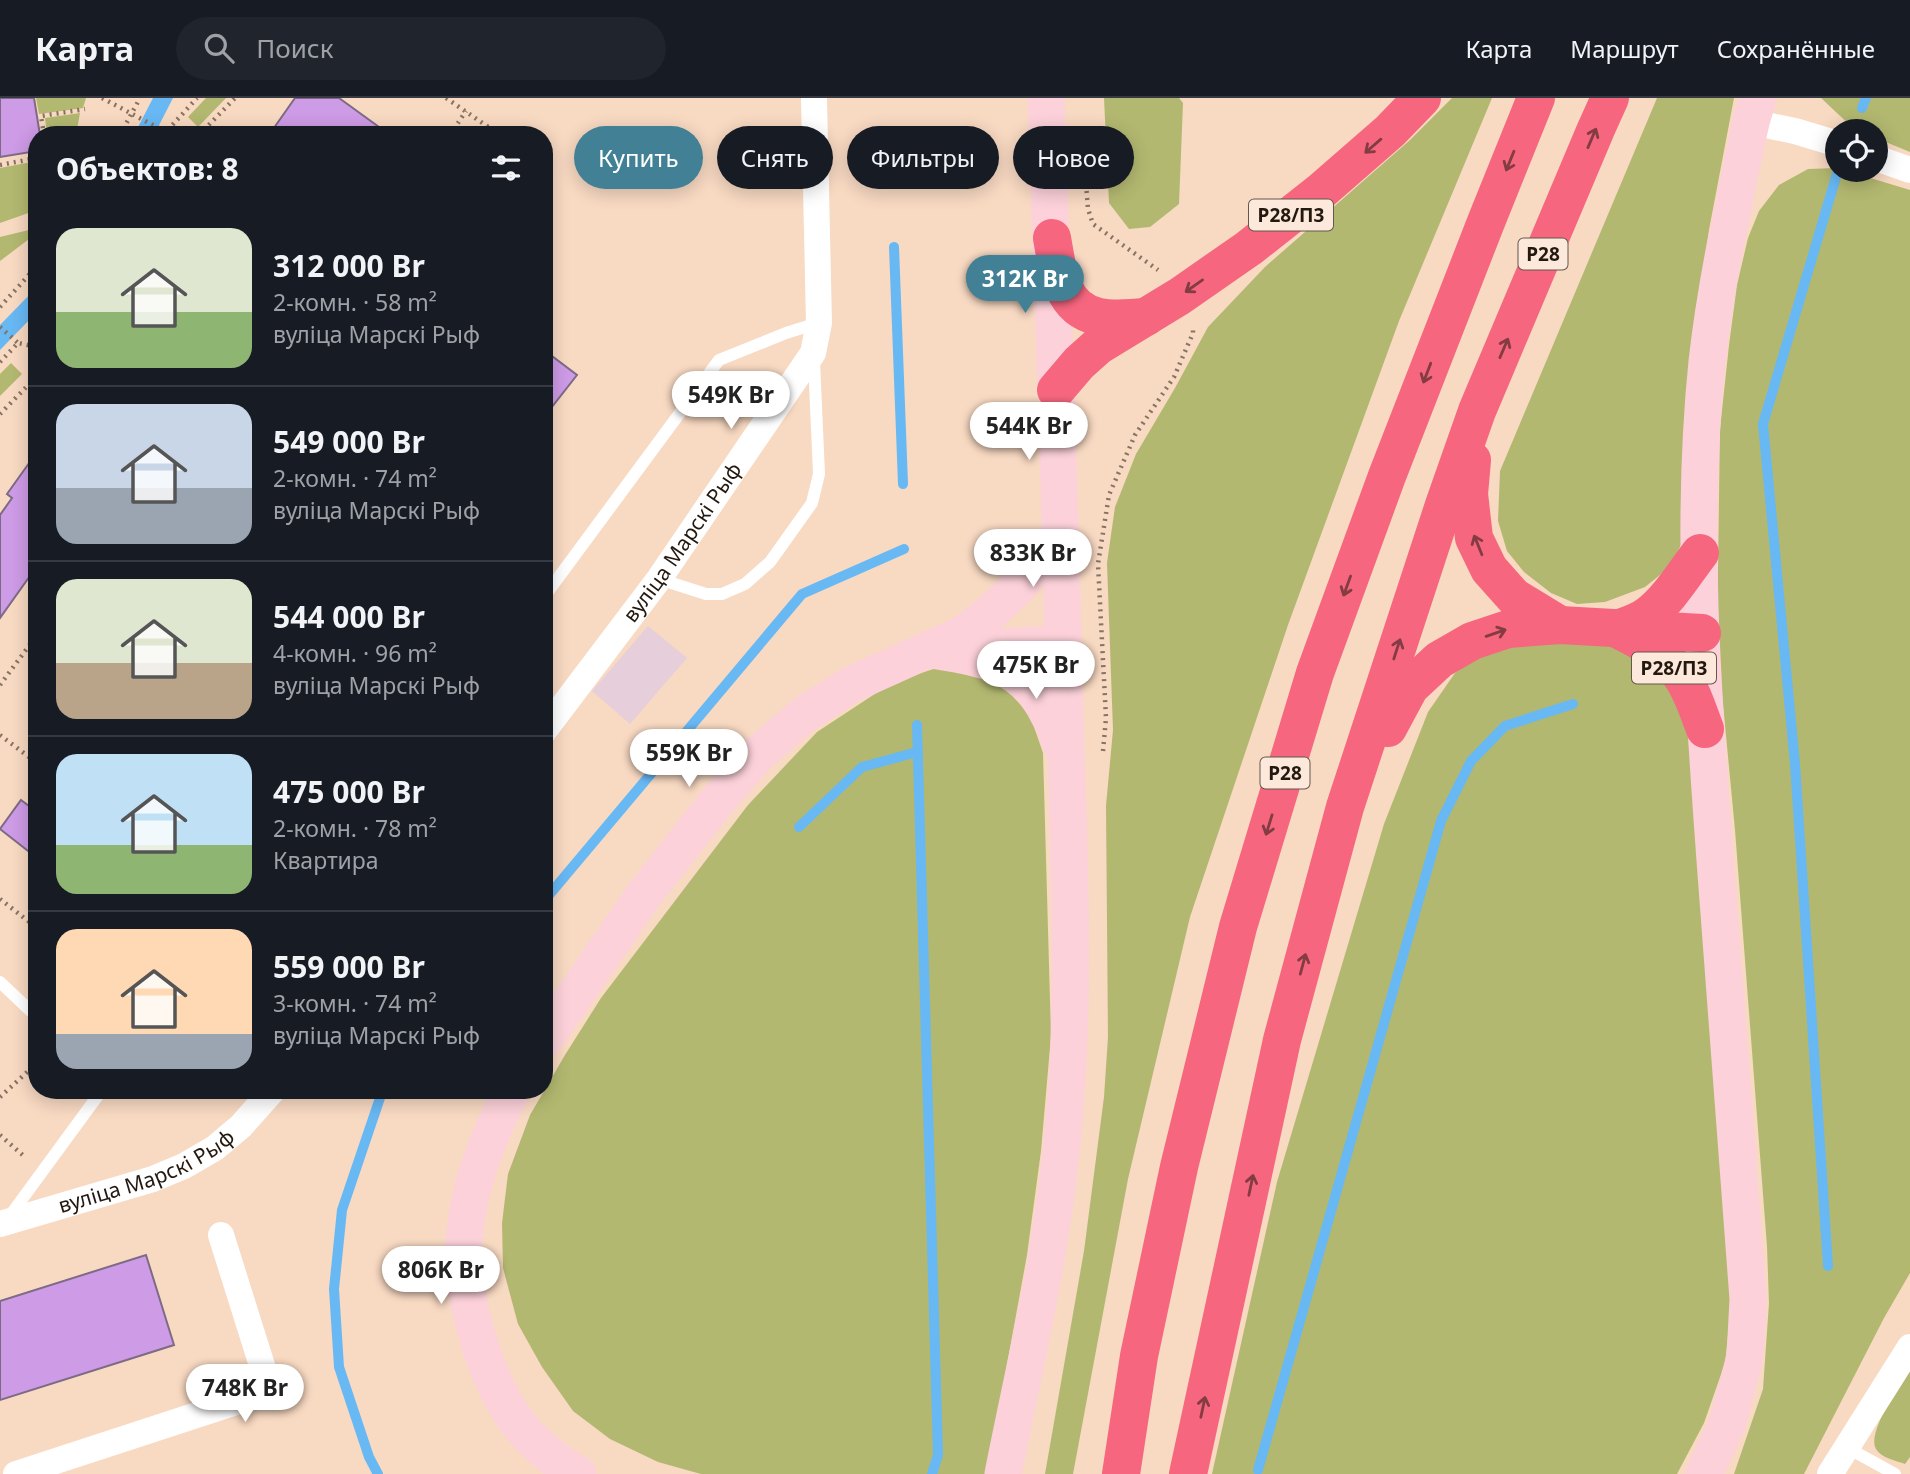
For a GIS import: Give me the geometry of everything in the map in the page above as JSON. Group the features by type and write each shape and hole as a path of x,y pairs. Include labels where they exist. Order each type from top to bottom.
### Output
{"highway":[{"name":"Р28/П3","path":"1056,390 1098,346 1180,296 1249,248 1320,192 1390,131 1422,98"},
{"name":"Р28","path":"1121,1474 1139,1356 1176,1180 1242,914 1320,659 1387,476 1536,98"},
{"name":"Р28","path":"1188,1474 1282,1041 1345,807 1477,411 1610,98"},
{"name":"Р28/П3","path":"1052,238 1063,287 1077,308 1093,317 1148,316"},
{"name":"Р28/П3","path":"1477,411 1469,494 1474,538 1489,569 1514,597 1560,625"},
{"path":"1617,629 1650,614 1700,553"},
{"name":"Р28/П3","path":"1345,807 1410,687 1439,660 1472,641 1508,629 1560,625 1702,633"},
{"name":"Р28/П3","path":"1617,629 1645,643 1680,673 1705,729"}],"street":[{"name":"вуліца Марскі Рыф","path":"553,718 659,579 813,353 819,323 814,98"},
{"name":"Р28/П3","path":"1003,1474 1048,1245 1061,1154 1068,1073 1071,978 1061,533 1046,98"},
{"path":"1702,633 1702,434 1707,362 1716,292 1755,110 1795,131 1825,140"},
{"path":"1888,162 1910,170"},
{"path":"553,1027 643,896 718,800 759,753 805,714 850,685 963,634 1019,586 1061,533"},
{"name":"Р28/П3","path":"1702,633 1705,729 1748,1299 1745,1357 1727,1423 1704,1474"},
{"path":"931,650 1063,644"},
{"name":"Р28/П3","path":"931,650 977,657 1008,669 1029,686 1048,712 1066,756"},
{"name":"вуліца Марскі Рыф","path":"3,1224 153,1179 184,1166 215,1148 241,1126 265,1099"},
{"path":"507,1099 494,1125 476,1174 464,1231 464,1278 477,1336 499,1394 522,1429 566,1468 578,1474"},
{"path":"16,1474 270,1391 221,1235"},
{"path":"1830,1474 1910,1347"}],"lane":[{"path":"553,585 719,360 819,323"},
{"path":"659,579 706,594 722,594 746,584 769,562 812,503 818,474 813,353"},
{"path":"0,982 28,1008"},
{"path":"3,1224 95,1099"},
{"path":"1846,1447 1895,1474"}],"path":[{"path":"102,98 155,126"},
{"path":"125,126 140,98"},
{"path":"174,126 197,98"},
{"path":"209,126 235,98"},
{"path":"446,98 487,126"},
{"path":"43,126 41,116 85,110"},
{"path":"456,126 466,111"},
{"path":"0,165 28,160"},
{"path":"0,306 28,276"},
{"path":"0,327 18,343 28,346"},
{"path":"0,362 18,343"},
{"path":"0,414 28,385"},
{"path":"0,685 28,647"},
{"path":"0,735 28,756"},
{"path":"0,898 28,921"},
{"path":"0,1097 28,1071"},
{"path":"0,1135 42,1172"}],"shaded area":[{"path":"648,626 687,658 630,724 592,691"}],"green space":[{"path":"36,98 86,98 83,108 39,114"},
{"path":"206,98 226,98 199,126 188,117"},
{"path":"1104,98 1179,98 1183,103 1179,204 1150,227 1129,229 1109,203 1108,189 1134,189 1134,126 1105,126"},
{"path":"1452,98 1492,98 1399,321 1288,625 1190,917 1128,1179 1073,1474 1045,1474 1084,1251 1104,1097 1108,1037 1106,806 1113,730 1107,563 1115,507 1136,454 1208,327 1265,267 1410,140"},
{"path":"1657,98 1734,98 1709,230 1686,393 1681,545 1670,567 1645,587 1605,602 1577,604 1551,593 1524,572 1507,551 1498,521 1500,471"},
{"path":"1821,98 1910,98 1910,152 1888,143 1888,119 1843,119"},
{"path":"80,113 78,126 46,126 45,118"},
{"path":"28,163 28,213 0,223 0,168"},
{"path":"1825,168 1825,182 1884,182 1910,190 1910,1273 1804,1474 1734,1474 1763,1389 1769,1303 1735,830 1717,641 1720,429 1737,285 1748,238 1759,211 1779,185 1808,169"},
{"path":"28,230 28,240 0,261 0,237"},
{"path":"11,363 22,374 0,396 0,374"},
{"path":"1520,637 1609,645 1643,662 1664,681 1688,717 1732,1298 1725,1363 1704,1423 1677,1474 1212,1474 1277,1182 1384,824 1428,712 1455,673 1488,649"},
{"path":"943,666 1008,686 1030,715 1043,753 1051,1036 1041,1151 1027,1255 987,1474 701,1474 658,1462 610,1439 573,1411 542,1367 518,1324 503,1268 502,1223 508,1174 530,1115 539,1099 553,1099 553,1076 601,998 748,805 817,732 893,682"},
{"path":"1910,1372 1910,1457 1905,1464 1882,1455 1874,1442 1884,1412 1905,1374"}],"water":[{"path":"153,98 173,98 159,126 139,126"},
{"path":"28,296 28,321 0,350 0,325"}],"building":[{"path":"0,98 34,98 39,126 28,126 28,152 0,157"},
{"path":"295,98 339,98 378,126 275,126"},
{"path":"553,357 577,375 553,406"},
{"path":"28,465 28,579 0,618 0,515 12,498 7,494"},
{"path":"21,800 28,805 28,851 0,829"},
{"path":"146,1255 174,1345 0,1400 0,1301"}],"waterway":[{"path":"1862,108 1866,98"},
{"path":"1828,1266 1795,764 1763,424 1834,182"},
{"path":"894,247 903,484"},
{"path":"553,890 802,594 904,549"},
{"path":"1258,1470 1441,821 1471,761 1505,726 1573,704"},
{"path":"917,725 938,1455 932,1474"},
{"path":"799,827 862,767 917,752"},
{"path":"378,1474 369,1457 339,1367 334,1289 342,1210 380,1099"}]}
